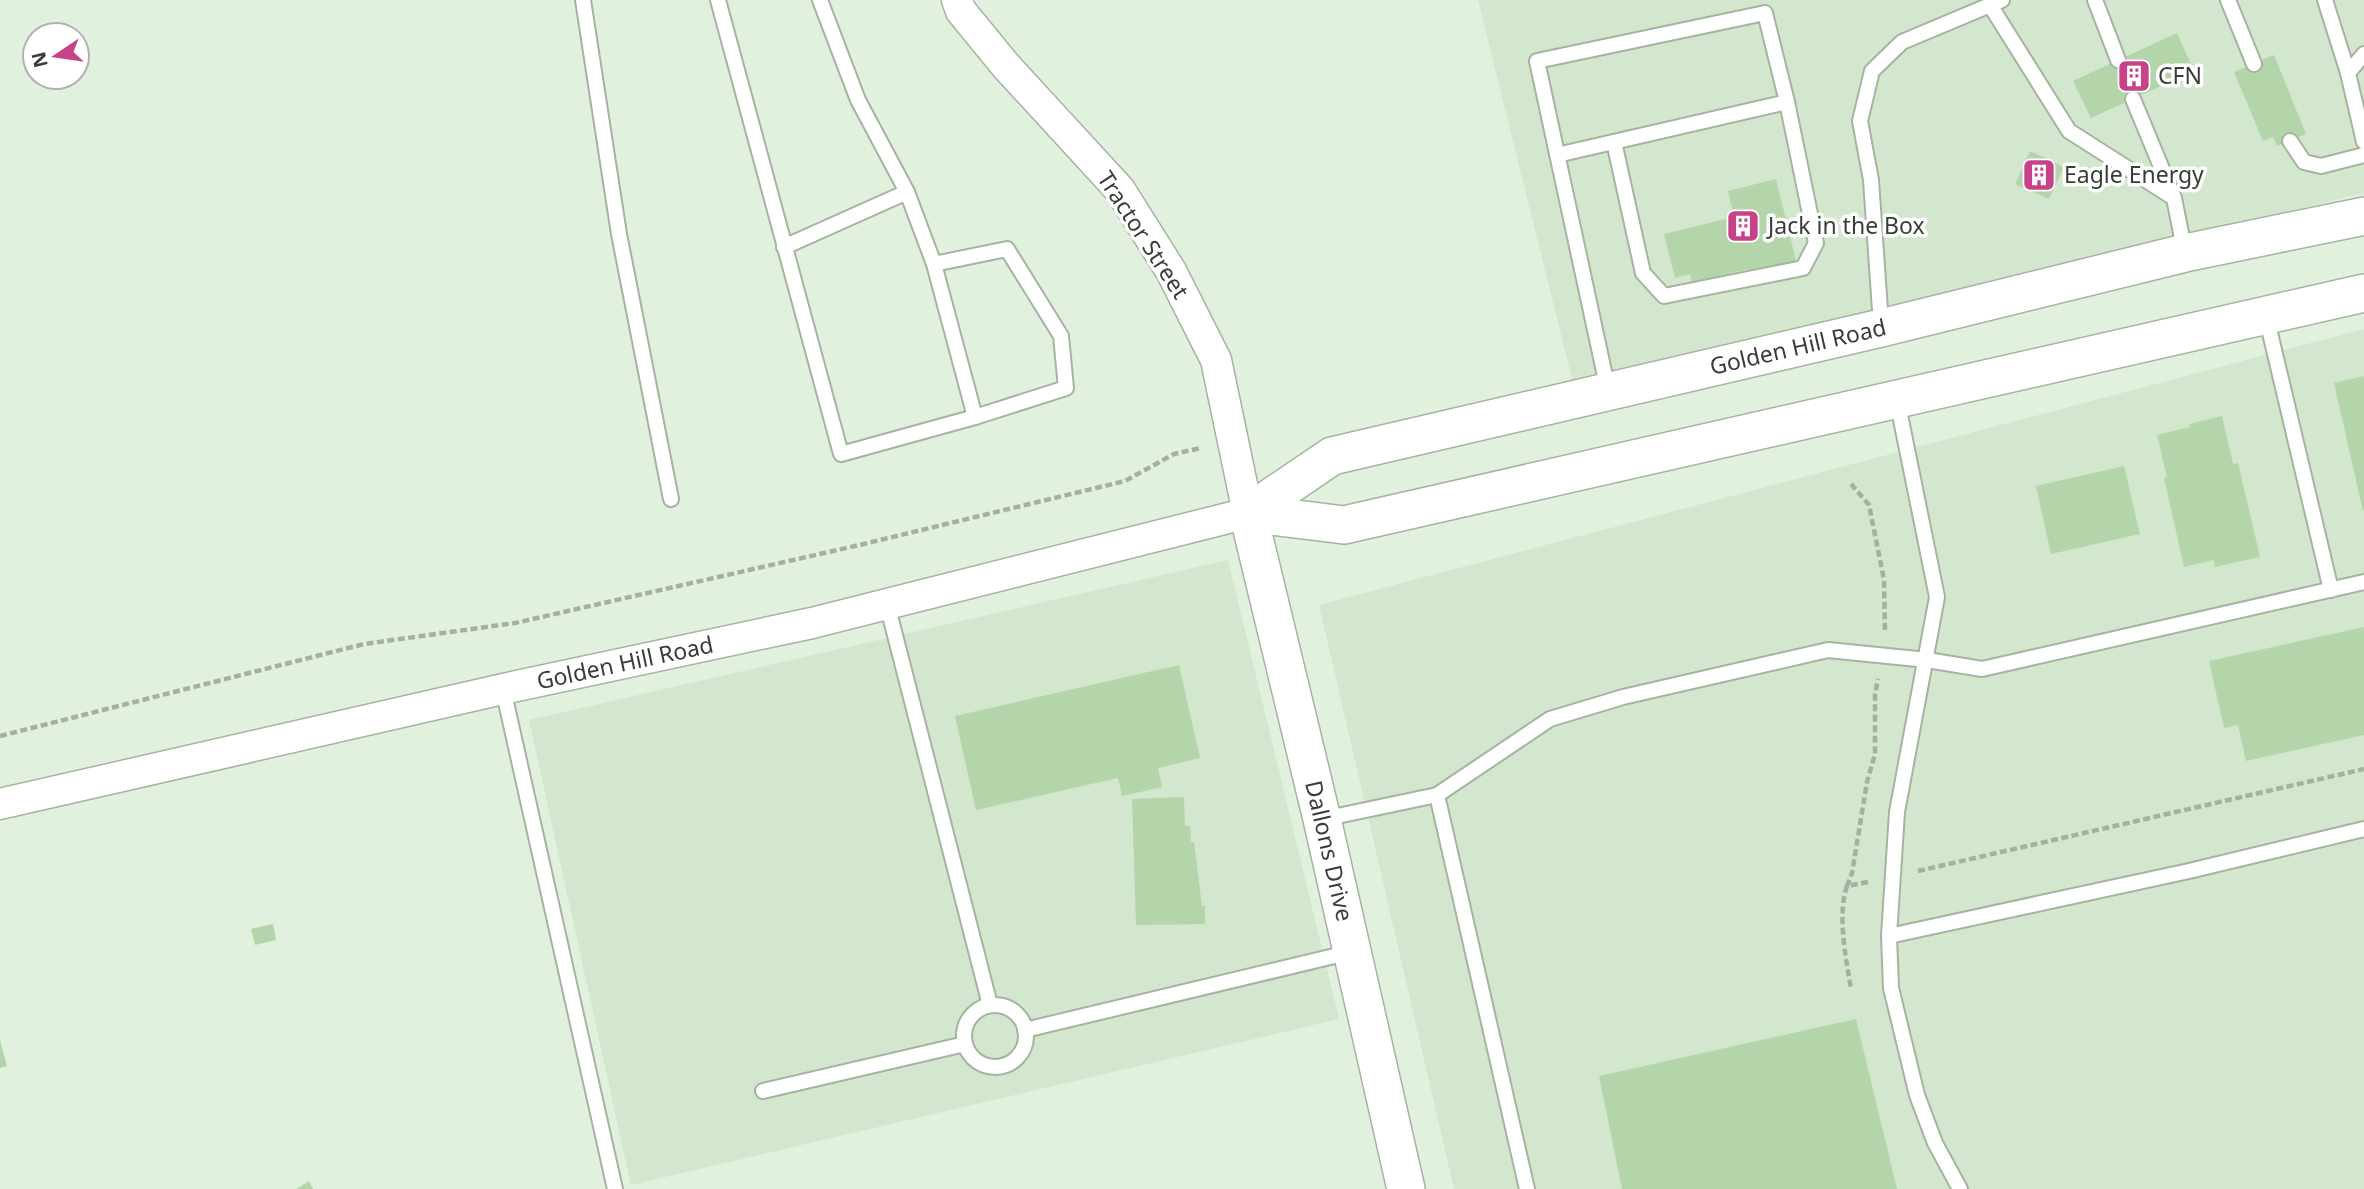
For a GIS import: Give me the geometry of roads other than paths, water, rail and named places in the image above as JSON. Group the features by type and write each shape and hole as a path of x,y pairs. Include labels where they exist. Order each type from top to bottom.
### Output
{"street":[{"name":"Tractor Street","path":"957,0 961,10 1006,66 1119,190 1171,271 1216,360 1248,513"},
{"name":"Golden Hill Road","path":"0,804 503,689 799,626 1248,513 1332,456 1881,328 2185,253 2364,216"},
{"name":"Golden Hill Road","path":"1248,513 1344,525 2364,293"},
{"name":"Dallons Drive","path":"1248,513 1322,819 1406,1189"}],"lane":[{"path":"583,0 619,234 671,499"},
{"path":"718,0 841,454 975,417 1066,388 1061,337 1007,249 934,264"},
{"path":"820,0 858,100 907,192 934,264 975,417"},
{"path":"2095,0 2118,60"},
{"path":"2228,0 2254,64"},
{"path":"2325,0 2348,73 2364,142"},
{"path":"1881,328 1871,180 1860,121 1872,71 1902,42 1996,2 2069,131 2174,198"},
{"path":"1608,391 1537,61 1765,13 1787,102 1816,243 1803,268 1664,296 1643,273 1614,142"},
{"path":"2348,73 2364,54"},
{"path":"2133,99 2174,198 2185,253"},
{"path":"1557,155 1787,102"},
{"path":"2290,141 2304,162 2321,166 2364,155"},
{"path":"784,247 907,192"},
{"path":"2266,316 2331,590"},
{"path":"1897,399 1937,597 1896,812 1889,936 1891,988 1917,1095 1935,1143 1960,1189"},
{"path":"1322,819 1437,795 1531,730 1550,719 1581,708 1828,650 1927,660 1982,669 2364,582"},
{"path":"887,604 990,1005"},
{"path":"503,689 615,1189"},
{"path":"1437,795 1527,1189"},
{"path":"1889,936 2189,871 2364,829"},
{"path":"1025,1030 1352,952"},
{"path":"990,1005 1001,1005 1011,1010 1019,1016 1025,1030 1025,1046 1019,1056 1003,1067 984,1065 969,1053 965,1044 966,1024 972,1015 990,1005"},
{"path":"764,1091 965,1044"}],"place":[{"name":"CFN","path":"2134,76"},
{"name":"Eagle Energy","path":"2039,175"},
{"name":"Jack in the Box","path":"1743,226"}]}
